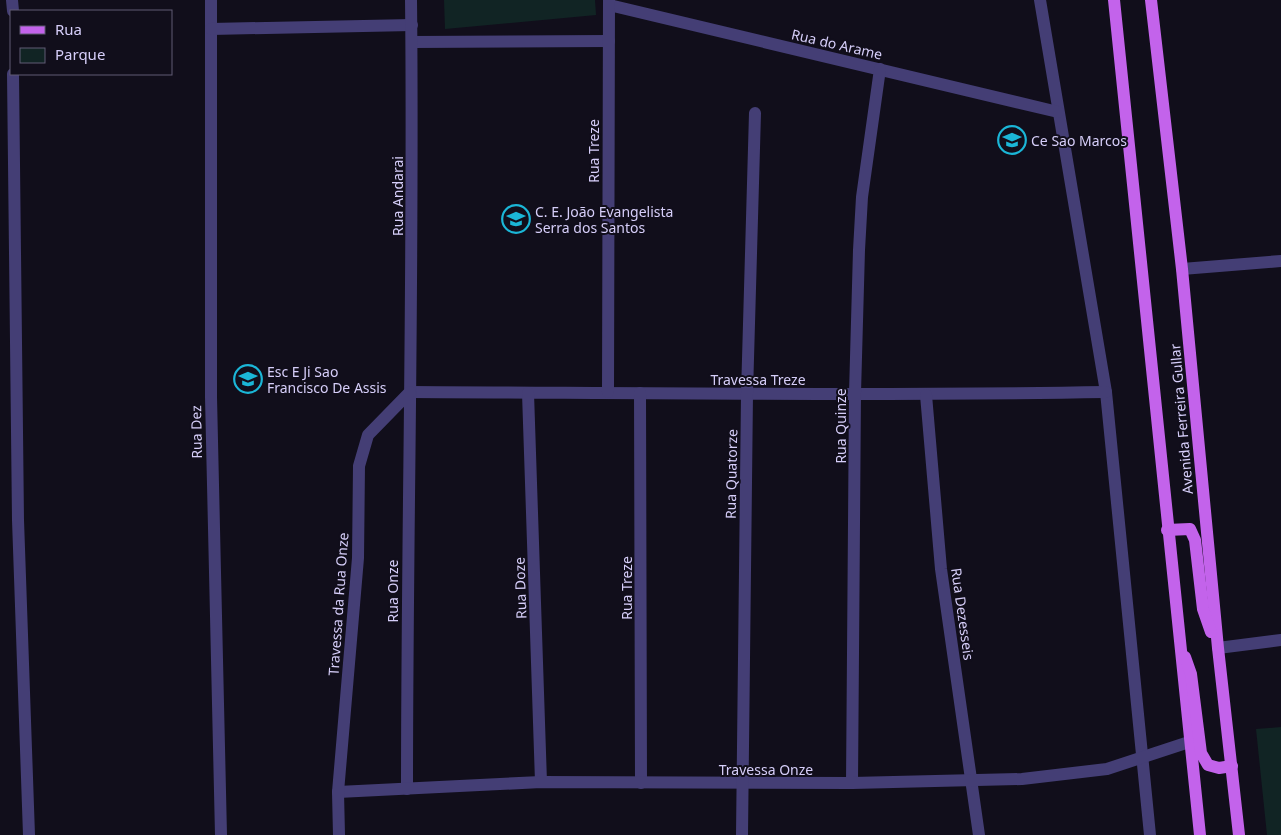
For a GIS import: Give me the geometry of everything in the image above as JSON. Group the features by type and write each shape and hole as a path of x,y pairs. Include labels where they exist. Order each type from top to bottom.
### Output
{"main road":[{"name":"Avenida Ferreira Gullar","path":"1114,0 1178,639 1200,835"},
{"name":"Avenida Ferreira Gullar","path":"1151,0 1182,269 1218,648 1239,835"},
{"path":"1167,530 1190,529 1195,540 1203,609 1218,648"},
{"path":"1178,639 1191,674 1201,753 1208,765 1219,768 1232,766"}],"street":[{"name":"Rua Dez","path":"211,0 211,397 221,835"},
{"name":"Rua Andarai","path":"410,392 413,173 411,0"},
{"path":"1040,0 1106,392 1150,835"},
{"name":"Rua do Arame","path":"609,2 1058,112"},
{"name":"Rua Treze","path":"608,392 609,2"},
{"path":"211,29 412,25"},
{"path":"412,42 609,41"},
{"name":"Rua Quinze","path":"852,783 855,392 862,197 880,69"},
{"path":"13,75 18,520 29,835"},
{"name":"Rua Quatorze","path":"742,835 747,394 754,113"},
{"path":"1182,269 1281,261"},
{"name":"Travessa Treze","path":"410,392 747,394 855,392 926,395 1106,392"},
{"name":"Rua Onze","path":"407,789 407,519 410,392"},
{"name":"Travessa da Rua Onze","path":"339,835 338,792 358,558 358,466 368,435 410,392"},
{"name":"Rua Doze","path":"528,393 541,782"},
{"name":"Rua Treze","path":"640,393 642,783"},
{"name":"Rua Dezesseis","path":"926,395 941,569 979,835"},
{"path":"1218,648 1281,640"},
{"name":"Travessa Onze","path":"338,792 541,782 743,784 1022,779 1107,769 1190,742"}],"green space":[{"path":"444,0 595,0 596,15 445,29"},
{"path":"1281,727 1281,835 1267,835 1256,729"}],"place":[{"name":"Ce Sao Marcos","path":"1012,140"},
{"name":"C. E. João Evangelista Serra dos Santos","path":"516,219"},
{"name":"Esc E Ji Sao Francisco De Assis","path":"248,379"}]}
